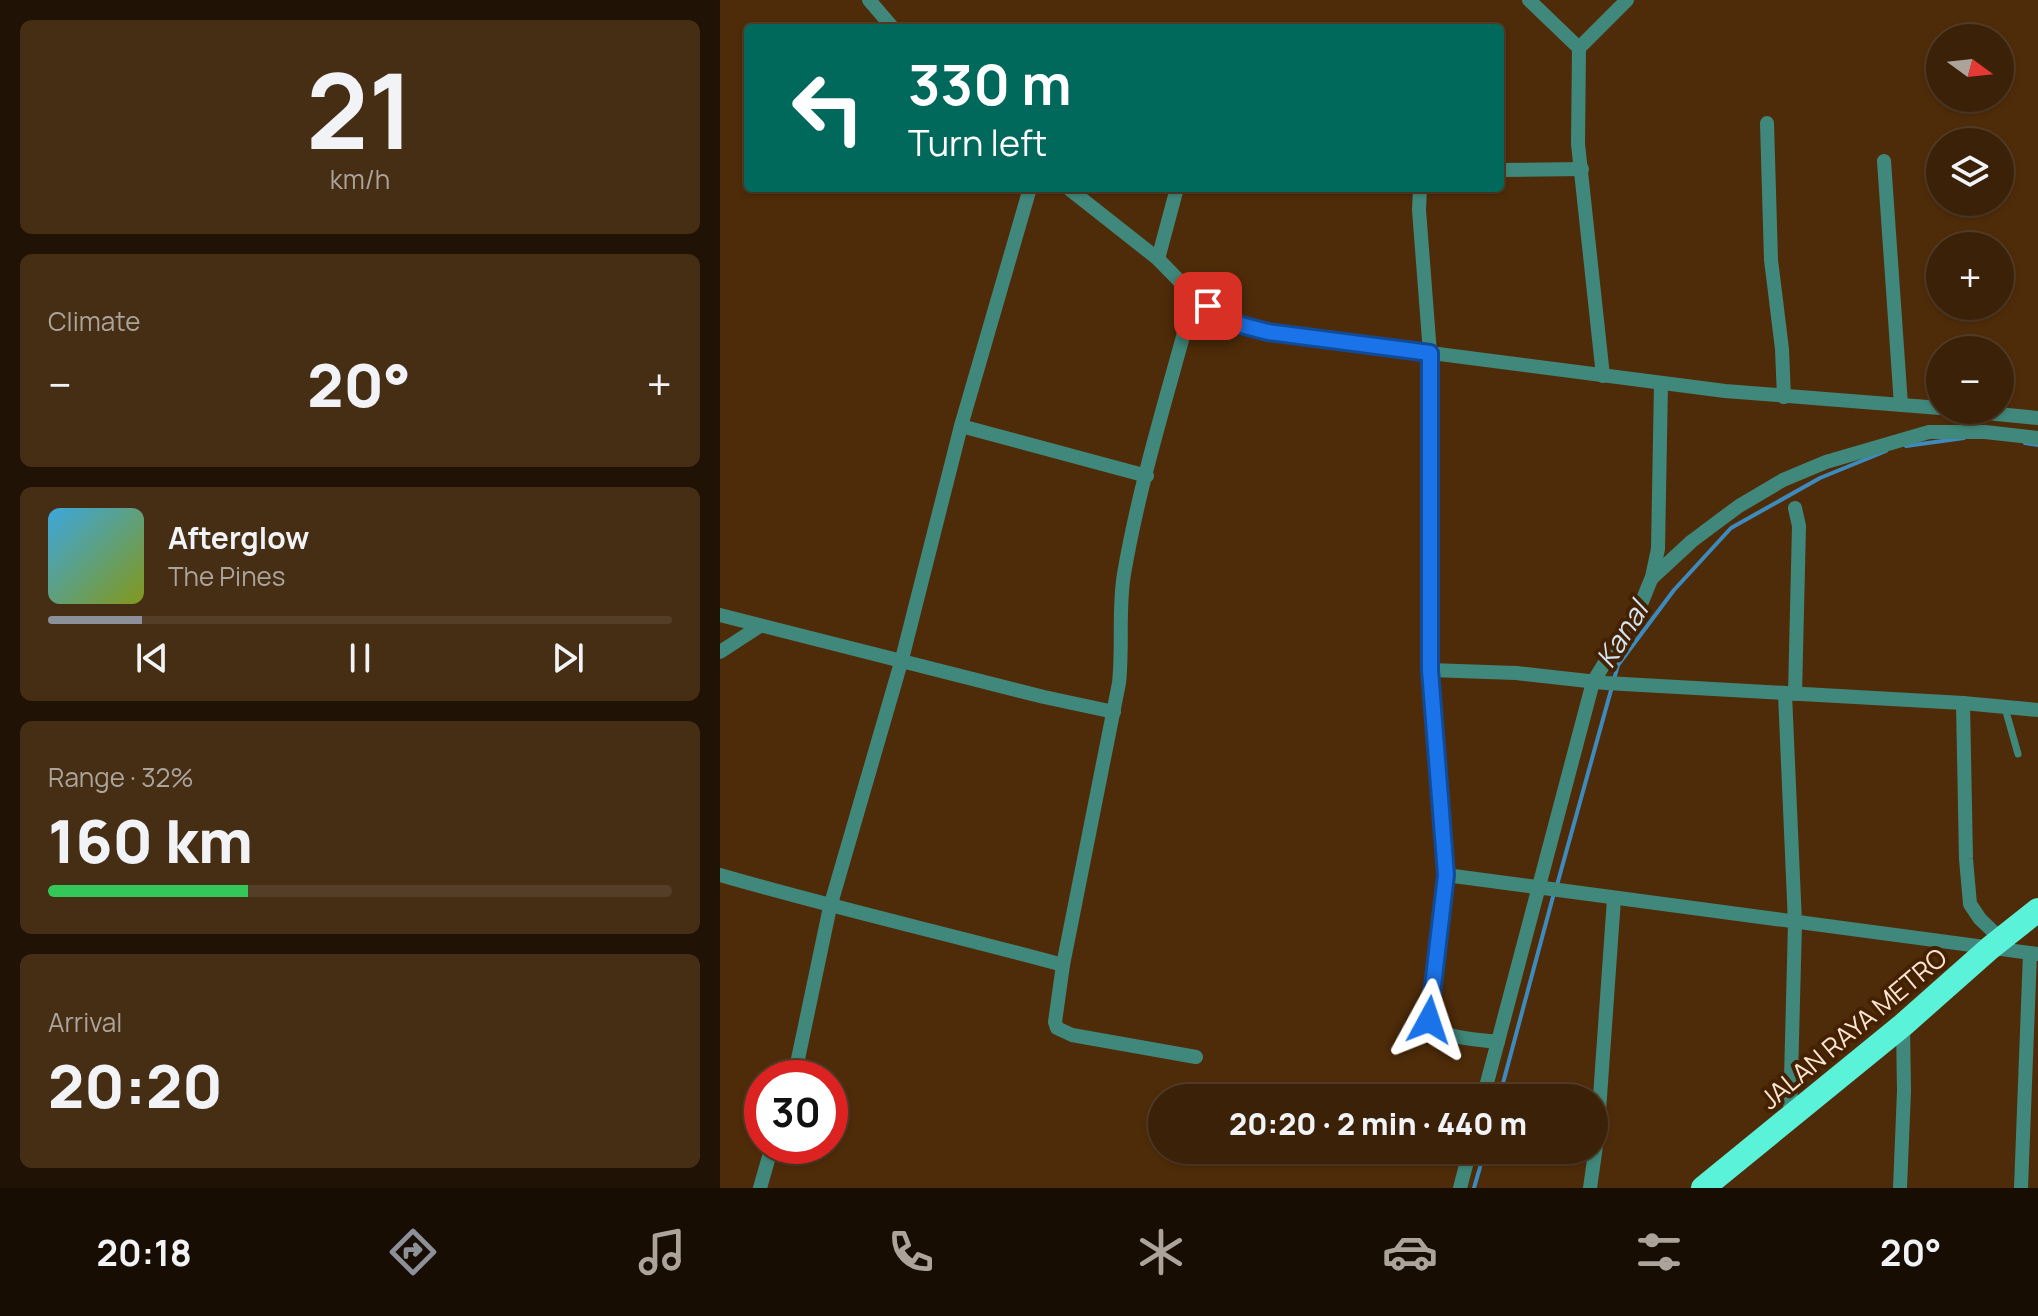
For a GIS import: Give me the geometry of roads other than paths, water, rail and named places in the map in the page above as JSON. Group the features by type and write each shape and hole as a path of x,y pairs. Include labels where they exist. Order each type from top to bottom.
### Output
{"highway":[{"name":"JALAN RAYA METRO","path":"1703,1188 2038,910"}],"street":[{"path":"869,0 890,24"},
{"path":"1529,0 1579,48"},
{"path":"1603,376 1578,144 1579,48 1627,0"},
{"path":"1767,123 1771,260 1782,349 1784,397"},
{"path":"1884,161 1901,405"},
{"path":"1504,170 1582,169"},
{"path":"798,1060 830,907 902,659 961,426 1029,192"},
{"path":"1073,192 1158,259 1194,296 1222,316 1268,332 1661,383 1784,397 1926,407"},
{"path":"1158,259 1176,192"},
{"path":"1420,192 1430,353 1430,670 1446,875 1429,1020 1432,1026 1444,1033 1498,1042"},
{"path":"1194,296 1124,573 1119,630 1121,663 1114,712 1055,1012 1057,1028 1072,1035 1196,1057"},
{"path":"1487,1084 1600,682 1652,577 1658,549 1661,383"},
{"path":"2014,416 2038,418"},
{"path":"961,426 1147,476"},
{"path":"1652,577 1692,541 1739,506 1783,480 1826,462 1929,432 1985,432 2038,438"},
{"path":"1790,1117 1795,923 1790,694 1799,526 1795,508"},
{"path":"720,615 1114,712"},
{"path":"720,652 760,626"},
{"path":"1430,670 1516,673 1635,685 2038,710"},
{"path":"1963,703 1966,859 1970,904 1995,943"},
{"path":"720,875 830,907 888,918 1063,965"},
{"path":"1446,875 1795,923 1995,943 2034,954 2021,1188"},
{"path":"1590,1188 1597,1139 1614,899"},
{"path":"1900,1188 1903,1025"},
{"path":"760,1188 767,1164"},
{"path":"1460,1188 1466,1164"}],"lane":[{"path":"2005,708 2018,754"}],"waterway":[{"name":"Kanal","path":"1906,446 1964,438"},
{"name":"Kanal","path":"2025,443 2038,445"},
{"name":"Kanal","path":"1557,885 1618,665 1674,590 1731,528 1820,478 1886,451"},
{"name":"Kanal","path":"1503,1084 1554,893"},
{"name":"Kanal","path":"1474,1188 1481,1164"}]}
